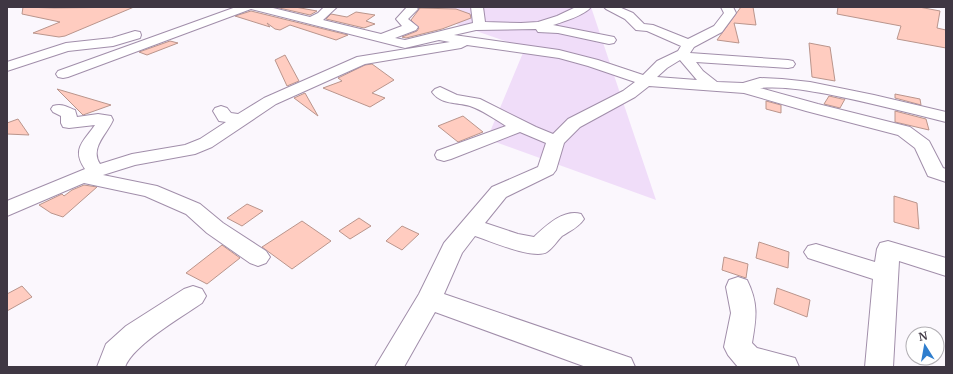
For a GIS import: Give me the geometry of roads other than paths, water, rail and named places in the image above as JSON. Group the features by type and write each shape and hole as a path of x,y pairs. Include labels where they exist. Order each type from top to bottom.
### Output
{"street":[{"path":"63,74 247,7"},
{"path":"255,7 405,44 424,41 462,29 480,26 522,27 570,32 609,40"},
{"path":"312,21 322,16 331,7"},
{"path":"477,7 476,13 480,26"},
{"path":"522,27 550,23 565,18 585,7"},
{"path":"610,7 629,16 640,27 649,28 686,52 788,64"},
{"path":"389,367 430,299 452,249 499,192 546,170 556,141 574,123 630,94 646,81 665,61 686,52 718,29 730,13 727,7"},
{"path":"362,60 380,37 412,27 405,23 402,19 412,8"},
{"path":"570,32 595,24"},
{"path":"7,67 66,47 113,42 138,34 158,40"},
{"path":"439,36 469,42 526,48 576,58 646,81 745,88 812,108 904,131 923,145 935,172 946,176"},
{"path":"7,209 89,174 132,160 189,150 206,143 270,101 362,60 411,53 469,42"},
{"path":"686,52 698,74 713,86"},
{"path":"745,88 751,83 770,81 827,89 946,117"},
{"path":"440,92 453,99 474,102 521,126 556,141"},
{"path":"59,109 69,114 69,123 98,119 104,120 102,127 89,143 89,174"},
{"path":"221,111 225,117 240,120"},
{"path":"444,155 521,126"},
{"path":"89,174 150,192 193,209 214,228 258,258"},
{"path":"471,226 516,242 539,246 553,232 573,219"},
{"path":"879,367 888,249 946,267"},
{"path":"816,252 885,274"},
{"path":"738,287 744,313 738,347 749,359 784,367"},
{"path":"111,367 116,353 136,334 193,296"},
{"path":"430,299 621,367"}]}
